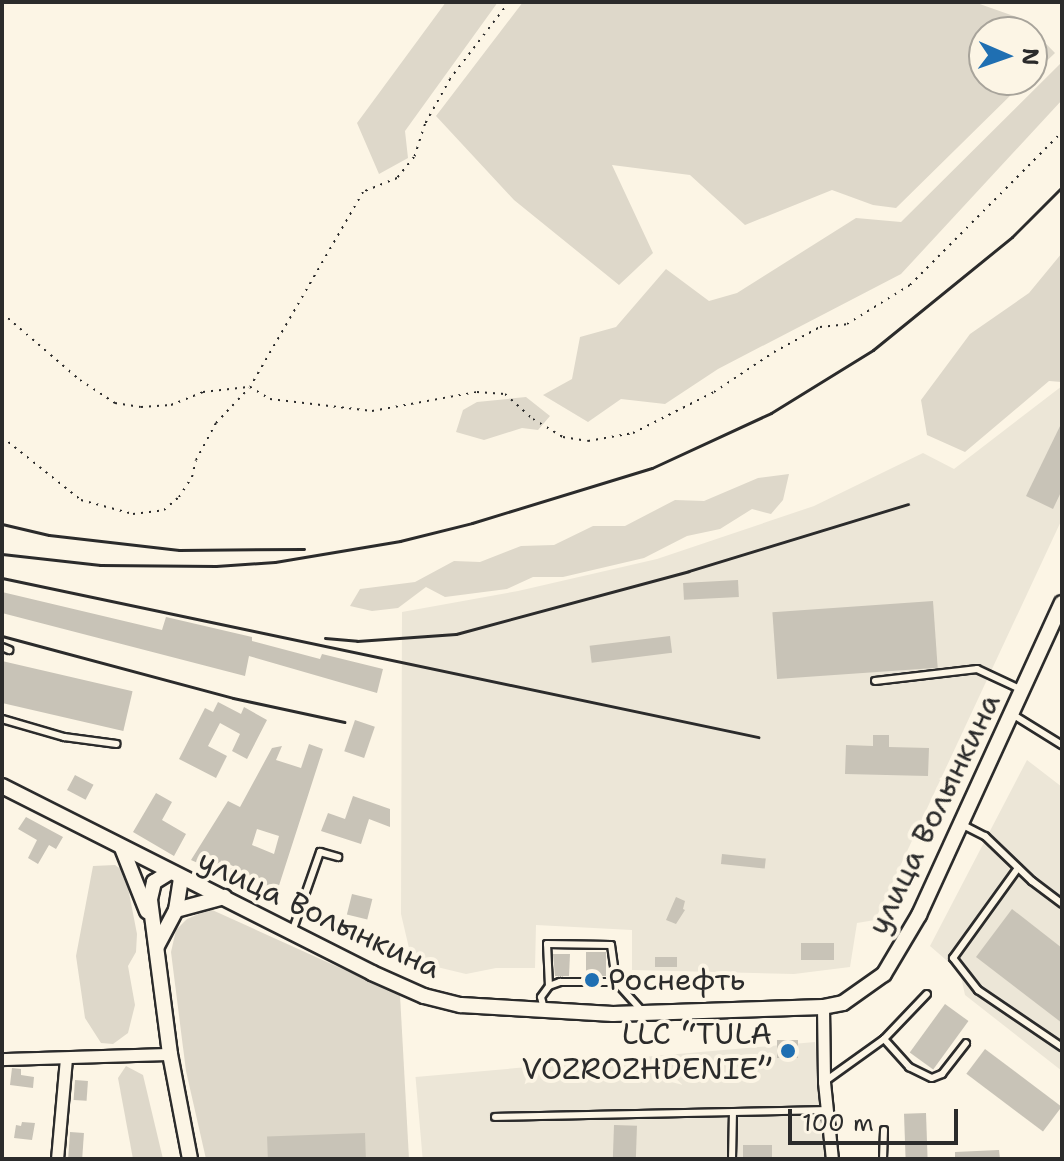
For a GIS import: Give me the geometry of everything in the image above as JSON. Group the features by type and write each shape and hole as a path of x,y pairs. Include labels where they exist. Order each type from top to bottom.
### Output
{"street":[{"name":"улица Волынкина","path":"2,786 424,996 461,1005 545,1011 644,1013 823,1007 843,1003 884,974 919,915 1062,603"},
{"path":"122,847 132,866 156,946"},
{"path":"156,946 176,910 176,874 154,882 150,900 170,1054 190,1159"},
{"path":"176,910 224,897"},
{"path":"823,1007 824,1082 832,1159"},
{"path":"2,1059 170,1054"},
{"path":"57,1159 66,1059"}],"lane":[{"path":"875,681 977,669 1022,690"},
{"path":"1012,714 1062,745"},
{"path":"2,719 64,737 117,744"},
{"path":"960,823 985,836 1062,904"},
{"path":"292,932 320,852 338,857"},
{"path":"1018,868 953,958 978,990 1062,1047"},
{"path":"549,986 547,944 611,945 616,982 644,1013"},
{"path":"545,1011 541,997 549,986 560,982 616,982"},
{"path":"824,1082 884,1039 927,994"},
{"path":"884,1039 909,1067 932,1078 942,1074 966,1043"},
{"path":"495,1117 827,1110"},
{"path":"732,1159 733,1112"},
{"path":"883,1159 884,1130"}],"path":[{"path":"2,437 81,500 133,514 164,510 179,497 192,477 196,460 216,423 250,387 363,192 397,178 414,157 425,124 450,79 509,2"},
{"path":"2,313 80,380 115,403 141,407 171,405 203,392 250,387 270,399 372,411 477,392 505,394 533,419 563,437 588,441 633,433 714,392 774,352 820,327 847,324 910,285 1062,132"}],"shaded area":[{"path":"446,2 498,2 405,131 408,158 379,174 357,123"},
{"path":"523,2 974,2 1014,16 968,16 968,96 1010,96 896,208 873,205 832,190 745,225 690,175 612,165 653,253 619,285 514,200 436,116"},
{"path":"1048,46 1055,53 1048,60"},
{"path":"1062,62 1062,100 901,274 718,369 665,404 621,399 588,422 543,395 572,379 580,337 616,327 666,269 709,301 737,293 856,218 901,222 1028,96 1048,96 1048,76"},
{"path":"1062,253 1062,382 1049,381 965,452 927,435 921,400 970,334 1029,293"},
{"path":"1062,386 1062,519 875,920 857,923 850,967 794,974 632,970 632,930 536,925 535,968 496,968 466,974 412,961 401,914 402,612 518,591 657,559 814,506 923,453 954,469"},
{"path":"526,397 550,416 538,430 522,428 484,440 456,432 463,410 477,402"},
{"path":"789,474 783,500 771,514 752,509 720,529 687,536 644,558 563,577 533,577 507,589 445,597 426,587 398,608 372,611 350,606 360,589 415,582 454,561 480,562 521,546 554,545 593,526 625,526 675,500 704,501 758,478"},
{"path":"1027,760 1062,787 1062,1071 965,995 960,972 930,946"},
{"path":"115,865 125,872 137,934 136,952 128,966 135,1005 128,1033 113,1044 101,1043 85,1018 76,956 93,866"},
{"path":"210,909 400,995 409,1159 206,1159 186,1071 171,952 176,930 187,919"},
{"path":"815,1042 825,1159 423,1159 416,1077"},
{"path":"126,1066 143,1075 163,1159 133,1159 118,1078"}],"building":[{"path":"1062,422 1062,490 1053,509 1026,496"},
{"path":"738,580 739,597 684,600 683,583"},
{"path":"2,592 162,630 166,617 252,637 252,641 320,659 322,654 383,669 377,693 249,656 245,676 2,613"},
{"path":"933,601 938,668 777,679 772,612"},
{"path":"670,636 672,653 592,663 590,646"},
{"path":"2,661 133,691 123,731 2,703"},
{"path":"218,702 241,714 244,707 267,720 247,759 232,751 240,734 220,723 208,746 227,756 216,778 179,759 205,708 213,712"},
{"path":"355,720 375,727 364,758 344,751"},
{"path":"873,735 889,735 889,747 929,748 928,776 845,774 846,745 873,746"},
{"path":"309,744 323,749 274,901 223,880 225,875 191,860 228,801 240,807 272,748 282,746 276,760 301,768","holes":["257,829 279,836 274,854 252,845"]},
{"path":"75,775 94,785 86,800 67,790"},
{"path":"156,793 172,802 162,820 186,834 174,856 133,832"},
{"path":"353,796 390,809 390,827 369,819 361,844 321,831 328,813 345,819"},
{"path":"26,817 63,837 56,849 49,845 38,864 28,858 37,840 18,829"},
{"path":"722,854 766,859 765,869 721,864"},
{"path":"352,894 372,899 367,919 347,914"},
{"path":"676,897 685,901 685,910 676,924 666,920"},
{"path":"1012,909 1062,948 1062,1023 976,957"},
{"path":"801,943 834,943 834,960 801,960"},
{"path":"586,952 606,952 606,976 586,976"},
{"path":"553,954 570,954 569,976 555,976"},
{"path":"655,957 677,957 677,967 655,967"},
{"path":"945,1004 968,1021 933,1070 910,1053"},
{"path":"777,1040 798,1040 798,1058 777,1058"},
{"path":"985,1049 1062,1107 1043,1132 966,1074"},
{"path":"12,1068 21,1069 21,1075 34,1077 33,1088 10,1085"},
{"path":"75,1080 88,1081 87,1101 74,1100"},
{"path":"926,1113 928,1159 906,1159 904,1114"},
{"path":"22,1122 35,1123 32,1140 14,1138 16,1125 21,1126"},
{"path":"614,1125 637,1126 636,1159 613,1159"},
{"path":"70,1132 84,1133 82,1158 68,1157"},
{"path":"365,1133 366,1157 268,1159 267,1136"},
{"path":"743,1145 772,1145 772,1159 743,1159"},
{"path":"999,1150 1000,1159 955,1159 955,1152"}],"railway":[{"path":"2,554 100,565 216,566 275,562 400,541 472,523 652,468 771,413 873,350 1012,237 1062,187"},
{"path":"325,638 357,641 456,634 689,571 908,504"},
{"path":"2,524 49,535 179,550 304,549"},
{"path":"2,578 758,737"},
{"path":"2,636 233,698 344,722"}],"place":[{"name":"Роснефть","path":"592,980"},
{"name":"LLC “TULA VOZROZHDENIE”","path":"788,1051"}]}
